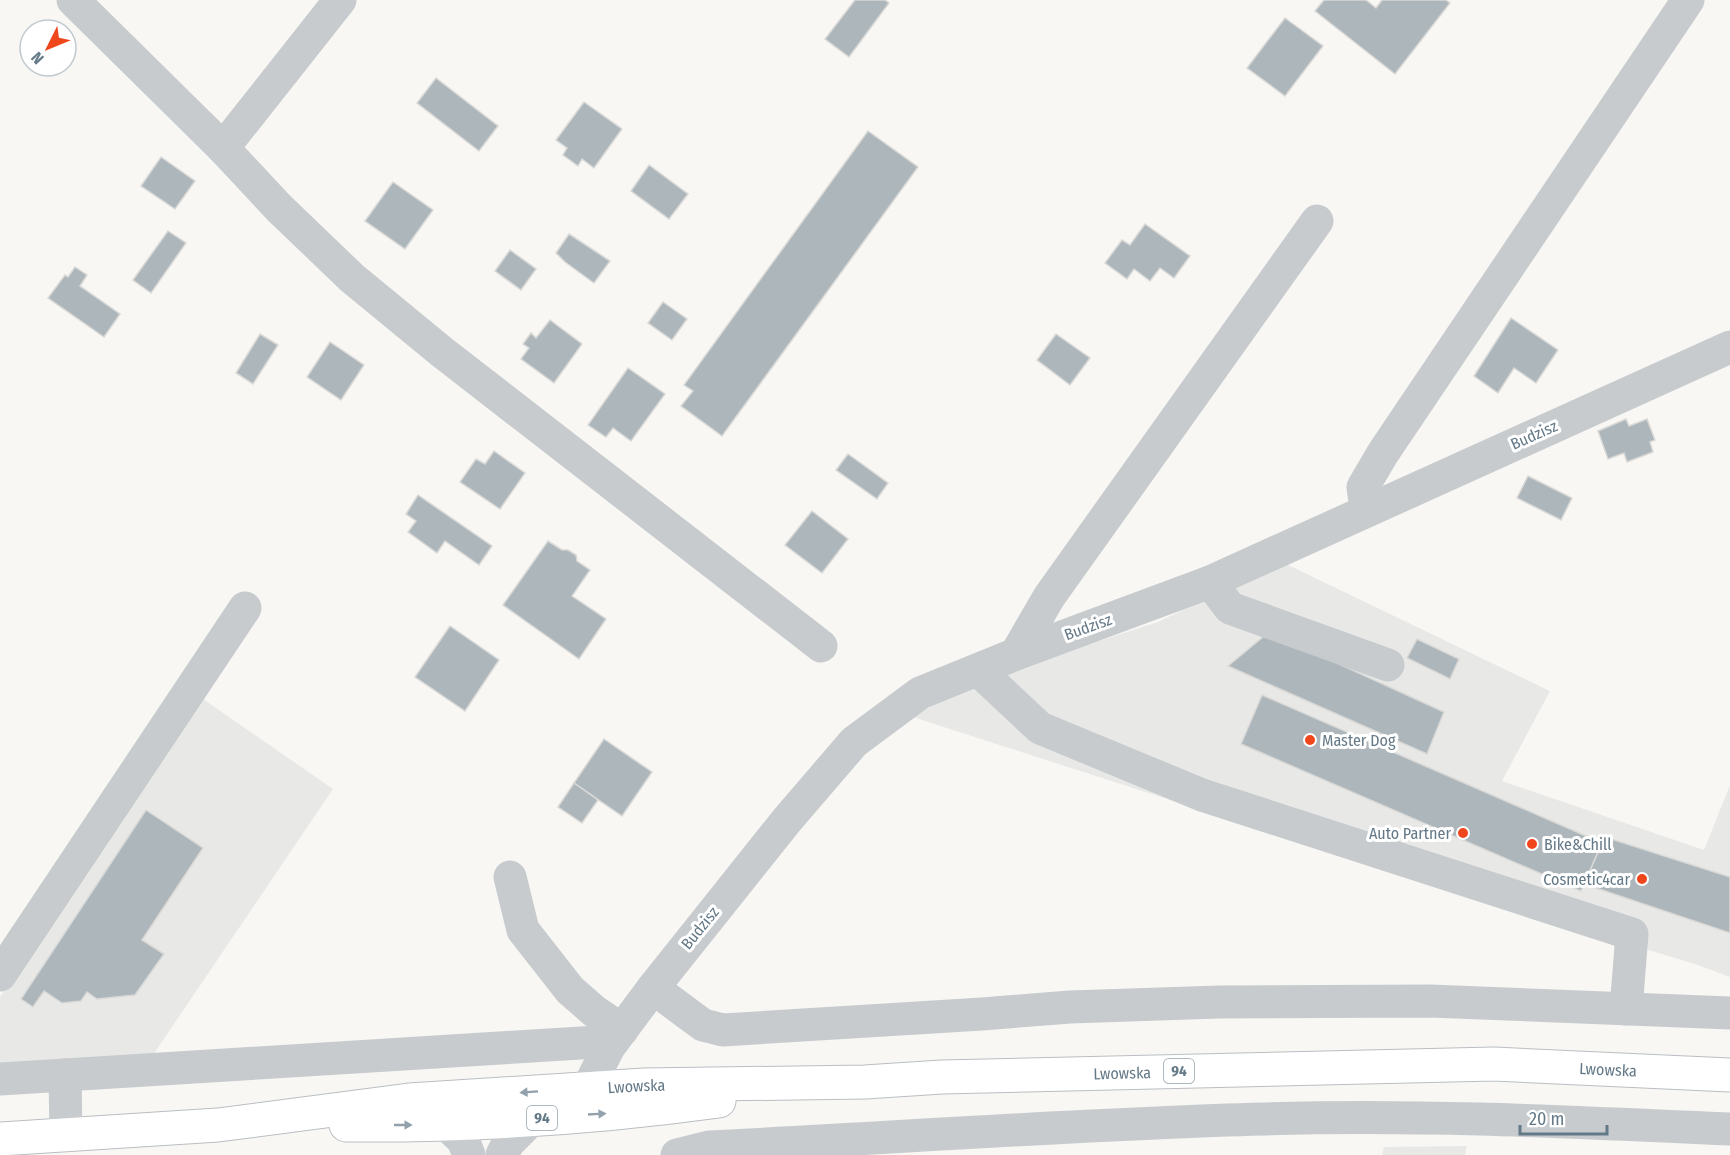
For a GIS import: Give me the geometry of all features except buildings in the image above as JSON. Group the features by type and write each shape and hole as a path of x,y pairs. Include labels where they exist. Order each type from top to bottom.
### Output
{"main road":[{"name":"Lwowska","path":"588,1088 644,1084 865,1082 942,1077 1494,1064 1730,1075"},
{"name":"94","path":"218,1125 411,1125 644,1112 865,1082"},
{"name":"94","path":"0,1139 218,1125 409,1100 588,1088"}],"street":[{"path":"73,0 223,148 279,208 352,278 442,352 821,646"},
{"path":"223,148 340,0"},
{"path":"1366,510 1363,488 1383,453 1688,0"},
{"path":"1016,654 1049,597 1317,221"},
{"name":"Budzisz","path":"588,1088 617,1035 787,820 854,742 920,693 1016,654 1210,582 1730,347"},
{"path":"1210,582 1230,608 1388,665"},
{"path":"0,975 245,608"},
{"path":"978,670 1040,728 1191,791 1632,934 1626,1009"},
{"path":"510,876 523,930 570,990 617,1035"},
{"path":"653,987 703,1025 723,1029 1070,1007 1219,1002 1430,1001 1730,1013"},
{"path":"0,1080 617,1035"},
{"path":"65,1075 66,1135"},
{"path":"502,1155 508,1143 533,1118"},
{"path":"677,1155 709,1148 1127,1124 1265,1119 1535,1120 1730,1129"},
{"path":"445,1123 463,1140 469,1155"}],"shaded area":[{"path":"1282,562 1550,691 1502,781 1704,850 1730,785 1730,977 1698,965 1415,879 913,717 951,694 1005,671 1158,622"},
{"path":"200,697 333,789 153,1055 0,1068 0,997"},
{"path":"1467,1146 1465,1155 1382,1155 1384,1147"}],"place":[{"name":"Master Dog","path":"1310,740"},
{"name":"Auto Partner","path":"1463,833"},
{"name":"Bike&Chill","path":"1532,844"},
{"name":"Cosmetic4car","path":"1642,879"}]}
